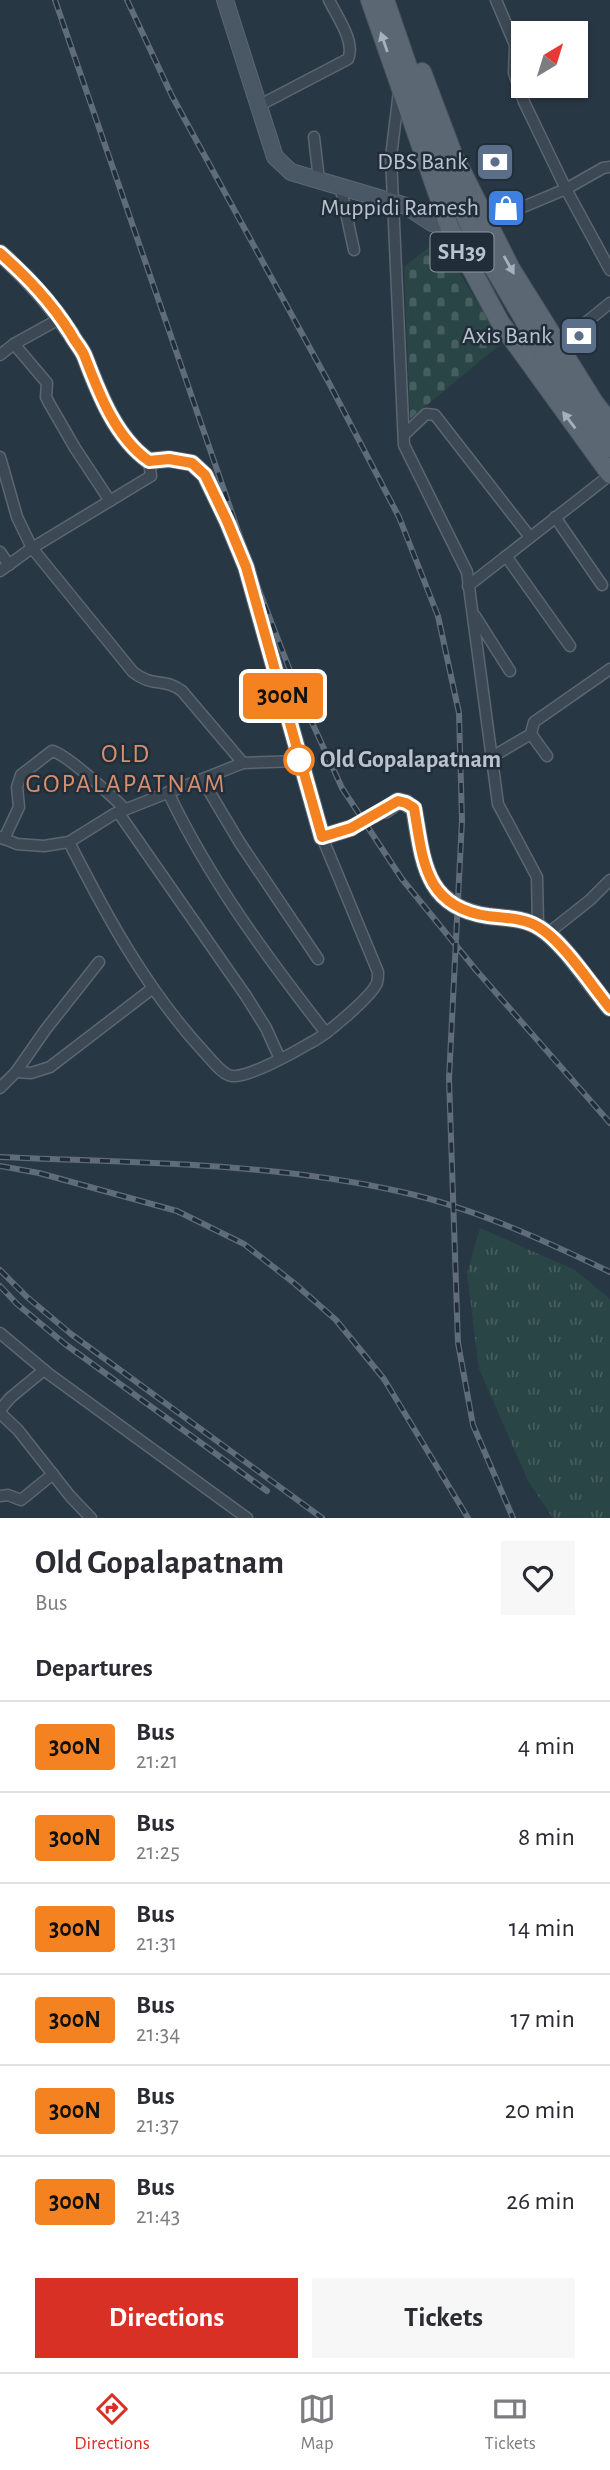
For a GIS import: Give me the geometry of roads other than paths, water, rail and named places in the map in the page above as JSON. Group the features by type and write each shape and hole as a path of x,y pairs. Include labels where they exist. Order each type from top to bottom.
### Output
{"main road":[{"name":"SH39","path":"370,0 450,229 500,321 610,475"},
{"path":"385,0 432,138 538,344 610,448"},
{"name":"SH39","path":"396,0 478,224 511,269 610,423"}],"street":[{"path":"260,105 350,57 348,40 329,0"},
{"path":"496,0 515,45 514,73 524,102 566,189 610,270"},
{"path":"228,1 275,157 291,172 406,206 432,223 450,229 478,224 566,189 603,168 610,167"},
{"path":"400,90 391,157 404,445 467,572 498,804 537,877 542,930"},
{"path":"314,137 319,180"},
{"path":"340,185 354,250"},
{"path":"0,253 26,276 61,318 85,357 113,417 133,450 149,461 169,459 192,463 205,475 246,567 322,837 378,972 377,983 367,996 326,1033 280,1059 232,1076 184,1029 153,988 102,908 69,842"},
{"path":"558,345 610,303"},
{"path":"0,355 14,344 61,318"},
{"path":"14,344 47,383 46,397 49,403 110,501"},
{"path":"404,435 426,414 435,415 530,537"},
{"path":"0,457 17,517 32,548 133,672 148,682 169,683 182,691 243,763"},
{"path":"0,552 4,568 151,476 149,461"},
{"path":"468,586 610,475"},
{"path":"555,517 602,585"},
{"path":"506,556 570,646"},
{"path":"472,610 510,671"},
{"path":"492,757 531,734 534,722 610,669"},
{"path":"531,734 547,756"},
{"path":"280,1059 266,1028 246,996 121,810 69,760 52,751 21,775 17,787 19,807 2,838 18,844 44,846 69,842 121,810 203,781 243,763 300,761"},
{"path":"203,781 240,843 318,959"},
{"path":"168,792 191,840 217,881 276,967 326,1033"},
{"path":"385,810 398,801 414,808 429,880 453,906 477,915 521,920 542,930 610,1008"},
{"path":"322,837 351,828"},
{"path":"542,930 590,900 610,880"},
{"path":"0,1088 16,1072 99,962"},
{"path":"16,1072 31,1073 50,1067 153,988"},
{"path":"0,1333 44,1370 247,1518"},
{"path":"44,1370 10,1398 0,1412 91,1518"},
{"path":"0,1496 8,1495 20,1500 53,1474"}],"tunnel":[{"path":"351,828 385,810"}],"railway":[{"path":"55,0 254,577 299,694 342,788 402,879 476,970 610,1123"},
{"path":"127,0 172,96 399,517 438,616 459,713 462,820 449,1079 458,1343 473,1425 513,1518"},
{"path":"0,1157 252,1169 352,1182 429,1199 482,1216 610,1272"},
{"path":"0,1166 39,1173 177,1211 244,1244 336,1320 384,1379 468,1518"},
{"path":"0,1270 71,1334 322,1518"},
{"path":"0,1286 17,1304 65,1344 267,1491"}],"place":[{"name":"DBS Bank","path":"495,162"},
{"name":"Muppidi Ramesh","path":"506,208"},
{"name":"Axis Bank","path":"579,336"},
{"name":"Old Gopalapatnam","path":"299,760"}],"district":[{"name":"OLD GOPALAPATNAM","path":"126,769"}]}
